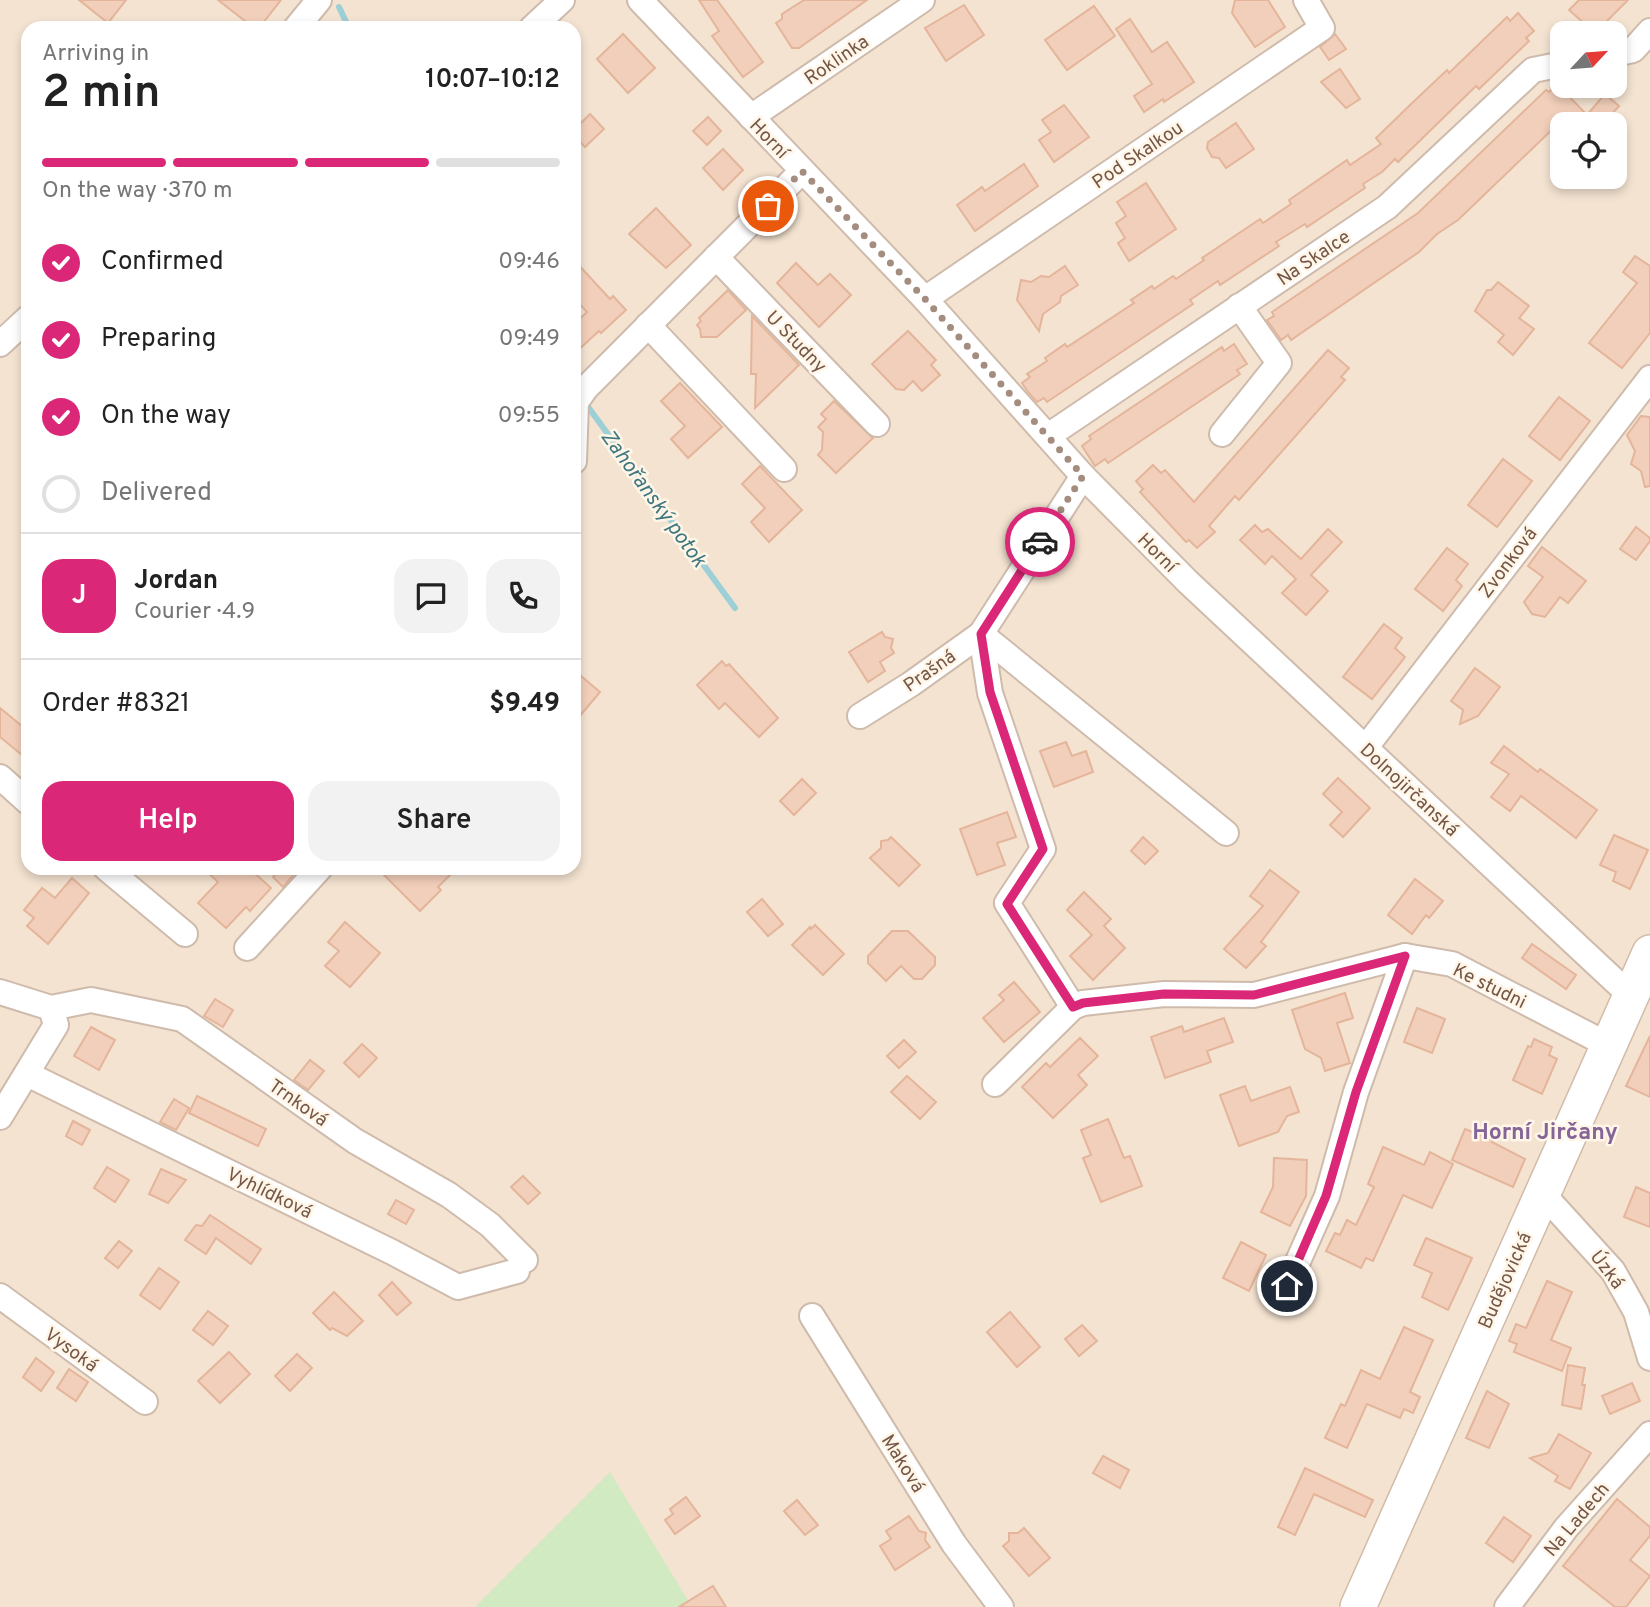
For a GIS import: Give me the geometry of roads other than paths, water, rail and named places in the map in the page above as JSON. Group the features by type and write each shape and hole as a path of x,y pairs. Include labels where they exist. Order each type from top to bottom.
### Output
{"main road":[{"name":"Budějovická","path":"1358,1607 1650,953"}],"street":[{"path":"302,21 319,0"},
{"path":"540,21 562,0"},
{"name":"Horní","path":"640,0 925,299 1083,476 1188,582"},
{"name":"Roklinka","path":"751,117 922,0"},
{"name":"Pod Skalkou","path":"925,299 1322,28 1306,0"},
{"path":"1628,51 1633,50 1650,31"},
{"name":"Na Skalce","path":"1048,436 1387,207 1533,70 1550,67"},
{"path":"581,395 802,171"},
{"name":"U Studny","path":"716,257 877,424"},
{"path":"1222,434 1279,363 1239,306"},
{"path":"0,344 21,324"},
{"path":"648,325 784,470"},
{"name":"Zvonková","path":"1366,747 1650,378"},
{"name":"Prašná","path":"860,716 911,684 981,634 1083,476"},
{"name":"Dolnojirčanská","path":"1188,582 1631,996"},
{"path":"981,634 1226,833"},
{"path":"981,634 990,692 1043,849 1007,904 1073,1007 995,1084"},
{"path":"0,777 21,796"},
{"path":"114,875 185,934"},
{"path":"247,948 314,875"},
{"path":"1287,1286 1326,1196 1356,1092 1405,956"},
{"name":"Ke studni","path":"1073,1007 1083,1003 1145,995 1254,995 1405,956 1452,964 1610,1046"},
{"path":"0,992 51,1008 56,1025 0,1117"},
{"name":"Trnková","path":"51,1008 91,1000 182,1019 355,1141 449,1195 490,1225 521,1266"},
{"name":"Vyhlídková","path":"27,1073 391,1251 458,1287 521,1266"},
{"name":"Úzká","path":"1543,1194 1613,1271 1636,1312 1650,1358"},
{"name":"Vysoká","path":"0,1296 145,1402"},
{"name":"Maková","path":"812,1315 954,1544 1001,1607"},
{"name":"Na Ladech","path":"1507,1607 1566,1528 1650,1434"}],"waterway":[{"name":"Zahořanský potok","path":"339,7 346,21"},
{"name":"Zahořanský potok","path":"583,400 735,608"}],"district":[{"name":"Horní Jirčany","path":"1545,1131"}]}
